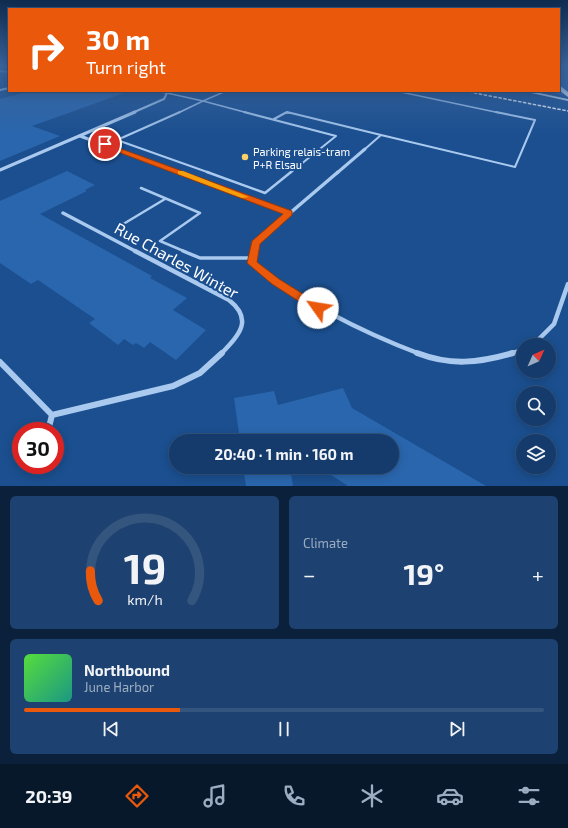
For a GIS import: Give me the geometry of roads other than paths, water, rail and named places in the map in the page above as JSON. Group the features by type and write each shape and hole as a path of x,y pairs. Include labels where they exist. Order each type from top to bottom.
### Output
{"main road":[{"path":"530,92 568,100"}],"street":[{"path":"0,170 164,99 167,93 164,92"},
{"path":"80,136 289,213"},
{"path":"365,149 255,243 252,263 275,282 318,308 392,345 442,361 486,361 516,352"},
{"name":"Rue Charles Winter","path":"52,415 189,381 203,371 225,350 236,336 242,324 242,315 238,307 229,300 63,214"},
{"path":"540,338 554,324 568,284"},
{"path":"0,362 52,415 50,422"}],"lane":[{"path":"167,93 203,101 336,136 265,193 117,140 203,101 224,92"},
{"path":"273,120 287,112 515,167 535,120 401,92"},
{"path":"365,149 381,135"},
{"path":"141,188 200,213 160,241 200,258 253,258"},
{"path":"120,226 165,199"}],"railway":[{"path":"469,92 568,111"}],"place":[{"name":"Parking relais-tram P+R Elsau","path":"245,157"}]}
